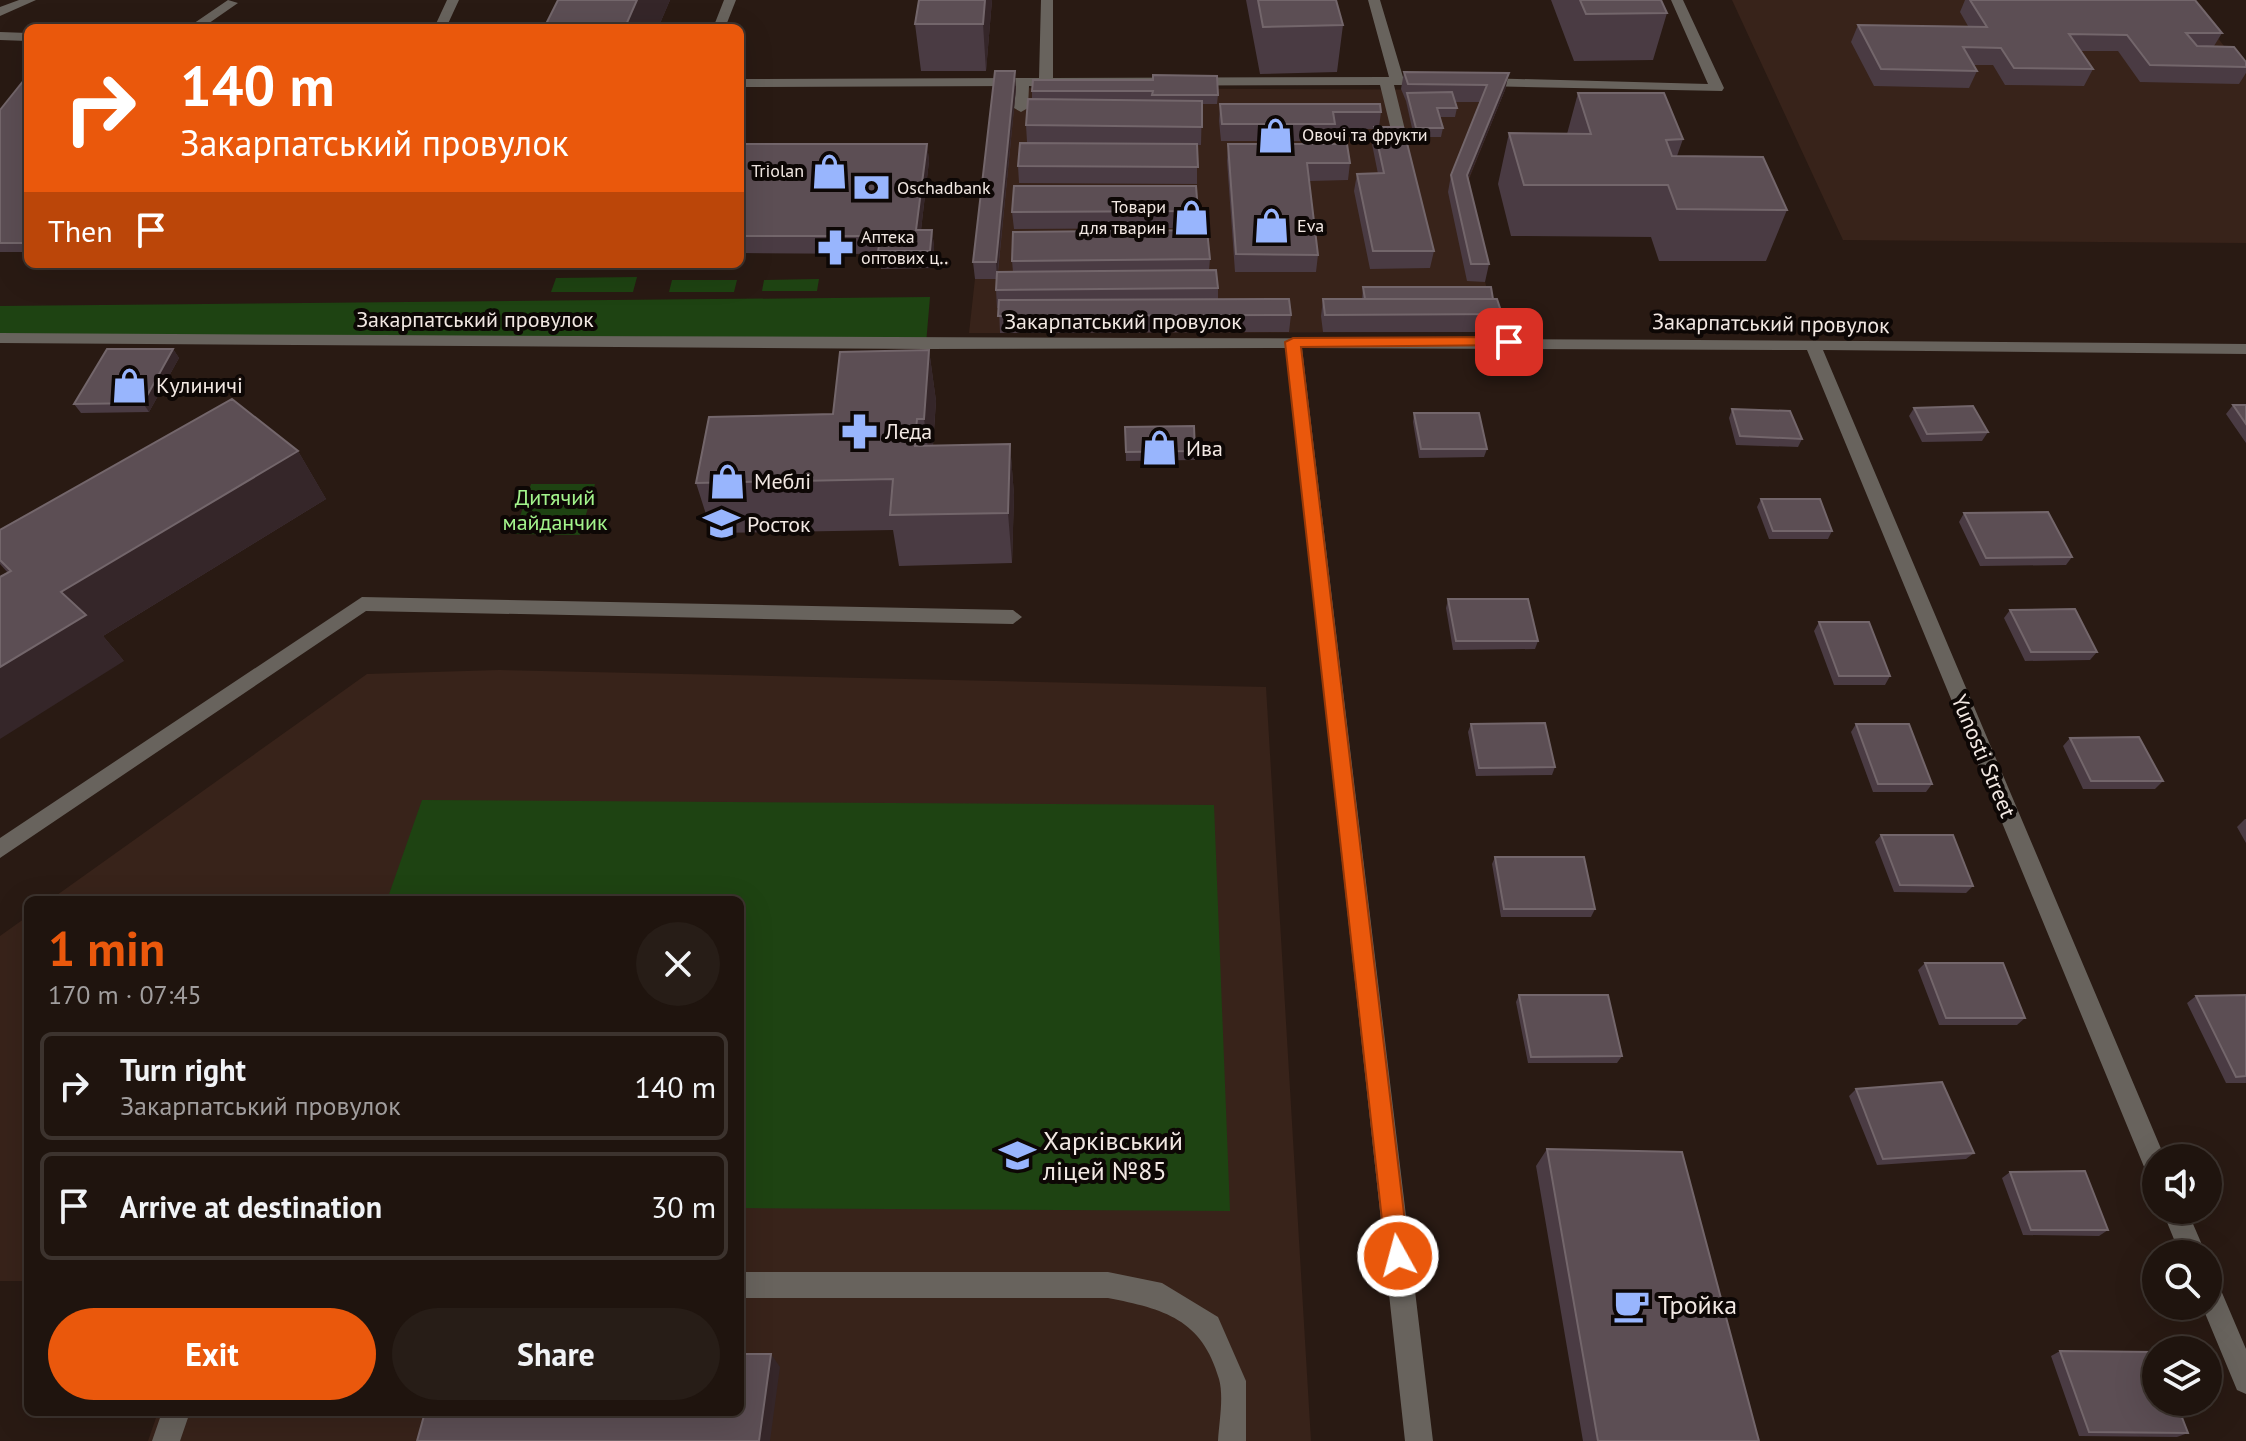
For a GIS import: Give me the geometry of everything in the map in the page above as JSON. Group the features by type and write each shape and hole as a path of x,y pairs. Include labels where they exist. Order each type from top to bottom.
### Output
{"street":[{"path":"0,12 30,0"},
{"path":"442,24 453,0"},
{"path":"721,24 730,0"},
{"path":"1046,80 1047,0"},
{"path":"1374,0 1392,80 1400,138"},
{"path":"1473,81 1651,93 1717,88 1677,0"},
{"path":"199,24 232,3"},
{"path":"0,36 24,37"},
{"path":"1021,108 1023,81"},
{"path":"744,83 1442,81"},
{"name":"Закарпатський провулок","path":"0,338 2246,349"},
{"path":"1293,342 1419,1441"},
{"name":"Yunosti Street","path":"1813,346 2147,1144"},
{"path":"0,849 362,604 1013,617"},
{"path":"744,1285 1108,1285 1162,1296 1209,1326 1233,1381 1232,1441"},
{"path":"2221,1320 2246,1381"},
{"path":"166,1441 175,1416"}],"shaded area":[{"path":"1732,0 2188,0 2246,74 2246,243 1843,240"},
{"path":"996,88 1505,90 1464,192 1497,332 969,333"},
{"name":"Харківський ліцей №85","path":"499,670 1266,687 1311,1441 148,1441 157,1416 744,1416 744,896 56,896 367,674"},
{"path":"24,919 24,1281 0,1281 0,936"}],"green space":[{"path":"637,277 633,292 551,292 556,278"},
{"path":"819,279 817,291 762,291 764,280"},
{"path":"672,280 737,280 734,292 669,292"},
{"path":"930,297 926,344 0,338 0,306"},
{"name":"Дитячий майданчик","path":"531,484 595,484 580,535 514,534"},
{"path":"422,800 1214,805 1230,1211 744,1208 744,896 388,896"}],"building":[{"path":"558,0 637,0 626,24 546,24"},
{"path":"919,0 985,0 983,24 915,24"},
{"path":"1258,0 1336,0 1343,25 1263,27"},
{"path":"1580,0 1661,0 1667,13 1586,14"},
{"path":"1970,0 2195,0 2222,33 2186,33 2197,46 2234,47 2246,62 2246,67 2150,65 2127,35 2069,34 2093,69 2014,68 2001,48 1963,47 1977,71 1881,69 1858,25 1987,27"},
{"path":"995,71 1015,71 996,262 973,262"},
{"path":"1404,72 1509,73 1467,175 1489,264 1471,264 1451,175 1487,85 1408,84"},
{"path":"1153,75 1217,76 1218,95 1152,95 1153,91 1032,91 1033,80 1153,80"},
{"path":"24,80 24,243 0,243 0,110"},
{"path":"1452,92 1457,108 1437,108 1443,128 1416,128 1407,93"},
{"path":"1578,93 1664,93 1683,139 1666,140 1672,156 1763,157 1787,210 1677,209 1668,185 1524,185 1509,133 1591,134"},
{"path":"1028,99 1202,101 1202,127 1026,125"},
{"path":"1220,104 1380,104 1381,112 1333,112 1335,124 1222,124"},
{"path":"1374,127 1403,127 1434,251 1373,251 1357,174 1384,173"},
{"path":"1020,143 1197,144 1198,167 1018,166"},
{"path":"744,144 927,144 916,230 932,230 930,251 878,251 881,236 744,236"},
{"name":"Eva","path":"1228,144 1347,144 1350,163 1307,163 1318,255 1236,254"},
{"path":"1014,186 1196,186 1198,211 1012,212"},
{"path":"1207,230 1210,259 1012,261 1013,232"},
{"path":"1216,270 1218,288 996,290 997,272"},
{"path":"1363,287 1491,287 1493,299 1365,299"},
{"path":"1289,299 1291,315 998,316 999,300"},
{"path":"1323,299 1497,299 1502,314 1325,315"},
{"name":"Кулиничі","path":"107,349 173,349 143,403 74,404"},
{"path":"929,350 924,419 917,419 915,446 1010,444 1008,513 890,515 893,479 696,483 709,417 833,414 840,352"},
{"path":"232,399 298,451 61,592 86,615 0,667 0,577 11,571 0,560 0,530"},
{"path":"2233,405 2246,405 2246,424"},
{"path":"1973,406 1988,432 1927,434 1914,408"},
{"path":"1732,409 1790,411 1802,439 1740,436"},
{"path":"1414,413 1479,413 1487,449 1421,449"},
{"name":"Ива","path":"1194,426 1195,451 1126,452 1125,427"},
{"path":"1761,499 1820,499 1832,531 1773,531"},
{"path":"2048,512 2072,557 1986,558 1964,513"},
{"path":"1448,599 1528,599 1538,641 1456,641"},
{"path":"2075,609 2097,652 2031,652 2010,610"},
{"path":"1819,622 1869,622 1890,676 1839,676"},
{"path":"1545,723 1555,767 1479,768 1471,724"},
{"path":"1856,724 1909,724 1932,784 1878,784"},
{"path":"2139,737 2163,781 2091,781 2070,738"},
{"path":"1881,835 1953,835 1973,886 1900,885"},
{"path":"1495,857 1584,857 1595,909 1504,909"},
{"path":"1925,963 2003,963 2025,1018 1946,1018"},
{"path":"1519,995 1608,995 1622,1056 1531,1057"},
{"path":"2246,995 2246,1076 2236,1077 2196,996"},
{"path":"1942,1082 1974,1153 1883,1159 1856,1089"},
{"name":"Тройка","path":"1547,1149 1682,1152 1759,1441 1598,1441"},
{"path":"2085,1171 2108,1230 2031,1230 2010,1172"},
{"path":"2060,1351 2142,1352 2142,1416 2181,1416 2188,1433 2089,1432"},
{"path":"744,1354 771,1354 759,1441 417,1441 424,1416 744,1416"}],"place":[{"name":"Овочі та фрукти","path":"1276,135"},
{"name":"Triolan","path":"830,171"},
{"name":"Oschadbank","path":"871,188"},
{"name":"Товари для тварин","path":"1192,217"},
{"name":"Eva","path":"1271,226"},
{"name":"Аптека оптових ц‥","path":"835,247"},
{"name":"Кулиничі","path":"130,385"},
{"name":"Леда","path":"859,431"},
{"name":"Ива","path":"1160,448"},
{"name":"Меблі","path":"728,481"},
{"name":"Росток","path":"721,524"},
{"name":"Харківський ліцей №85","path":"1017,1156"},
{"name":"Тройка","path":"1632,1305"}],"route":[{"path":"1398,1256 1293,342 1509,342"}]}
